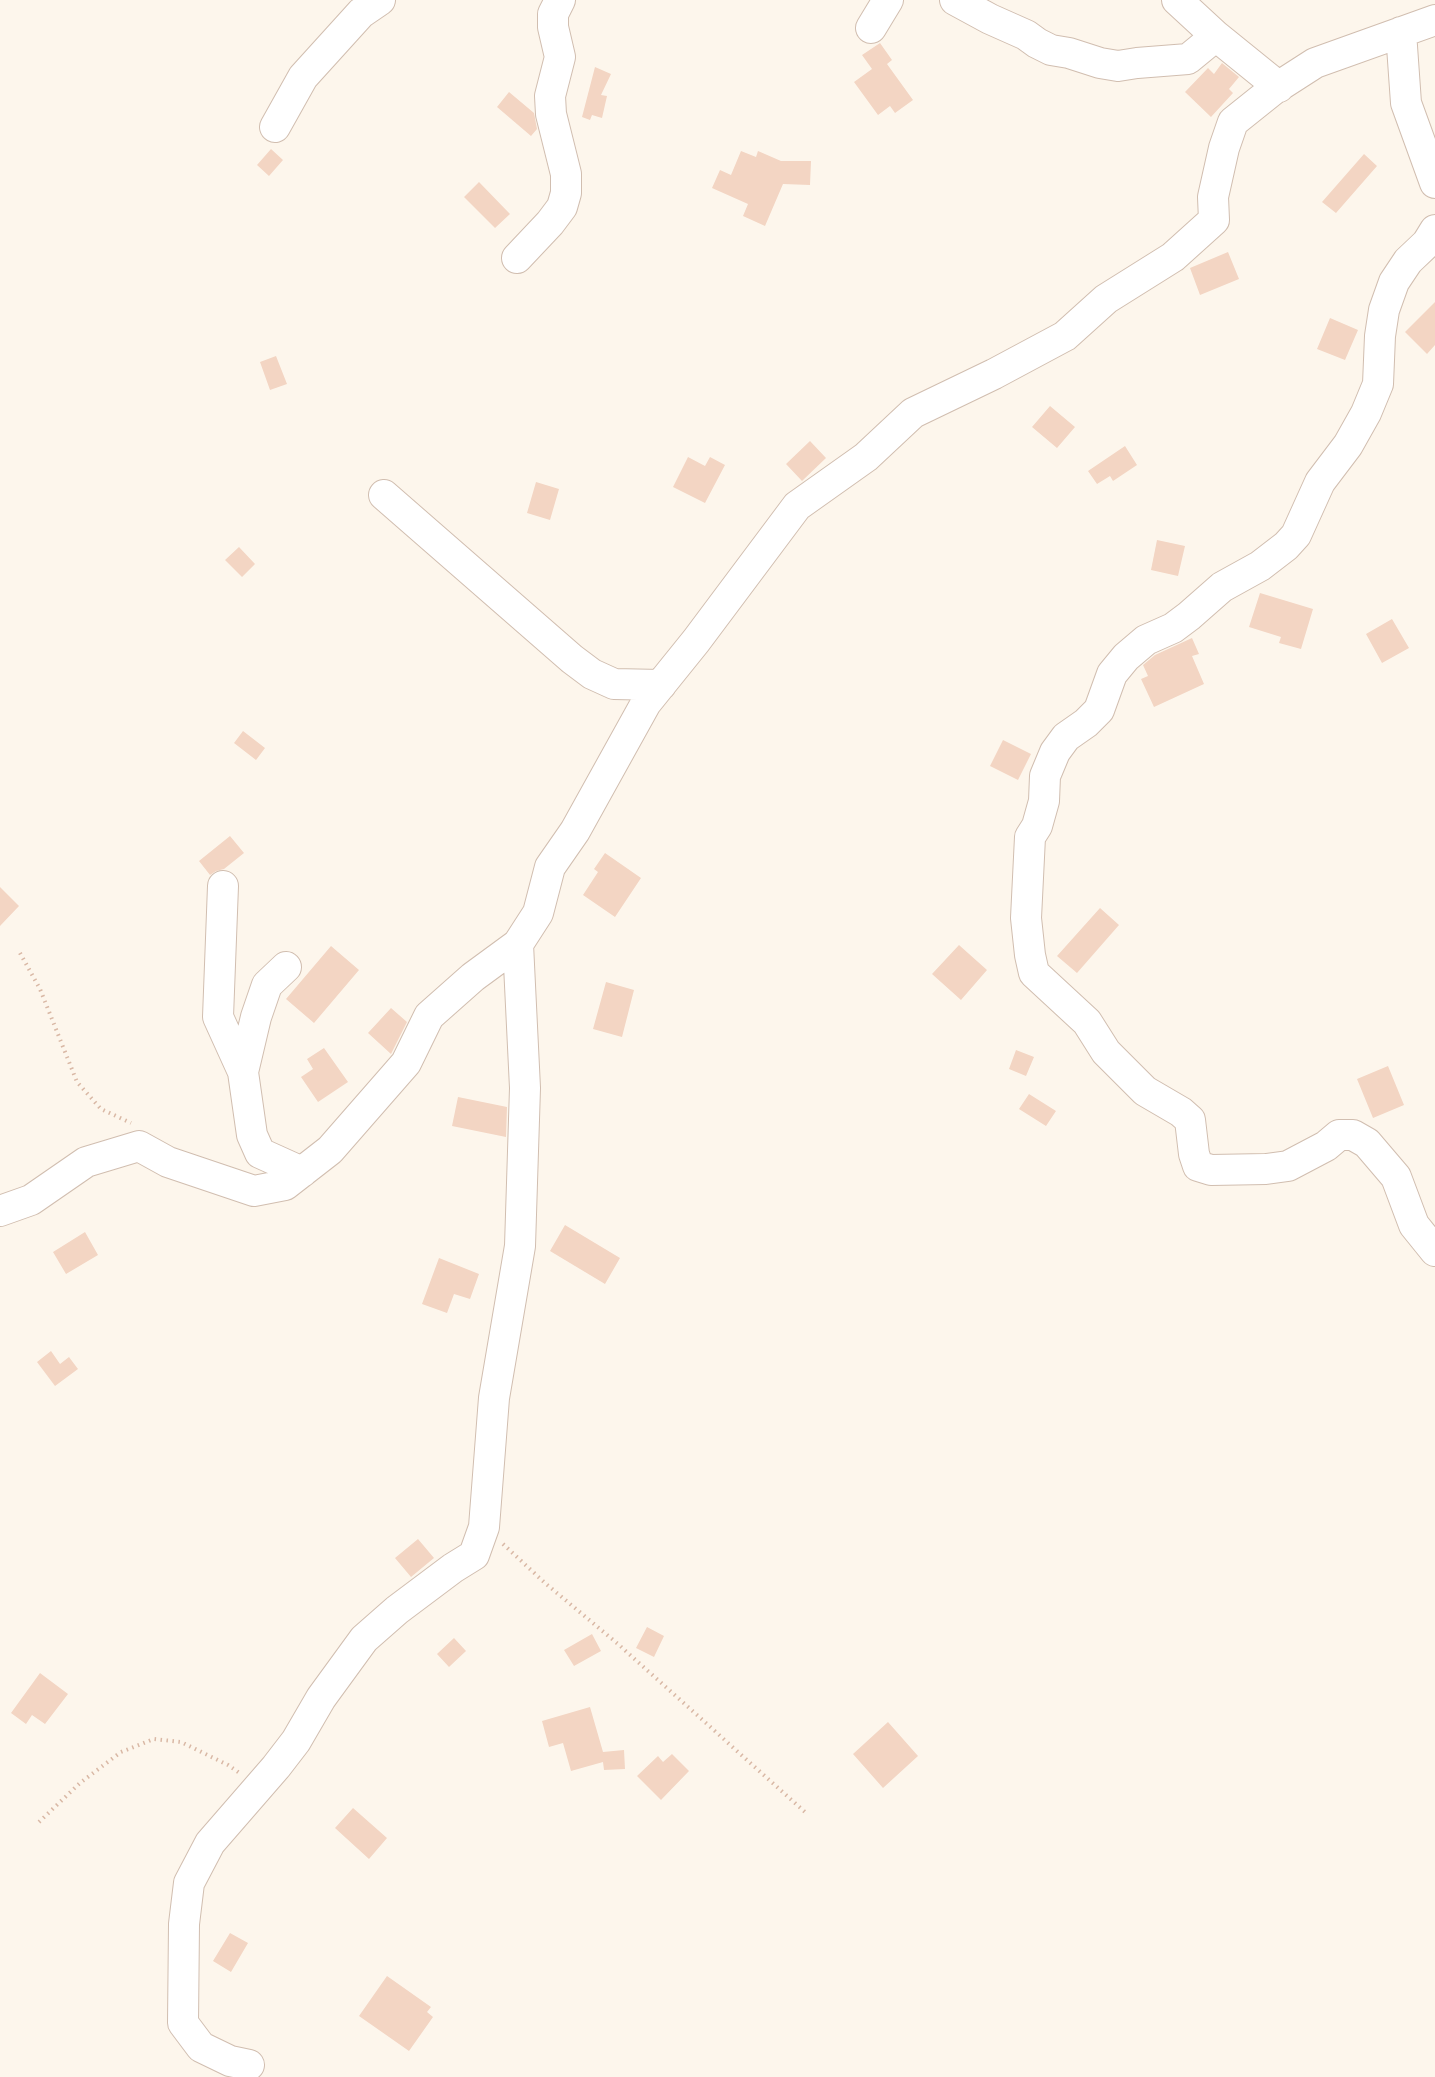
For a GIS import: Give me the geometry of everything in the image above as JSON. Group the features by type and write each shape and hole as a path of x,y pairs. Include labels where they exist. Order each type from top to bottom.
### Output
{"street":[{"path":"275,127 303,77 361,13 380,0"},
{"path":"517,258 550,223 562,207 566,194 566,174 551,114 550,96 560,57 553,21 553,14 560,0"},
{"path":"871,28 888,0"},
{"path":"955,0 1051,50 1069,52 1100,63 1118,66 1188,59 1216,36"},
{"path":"1177,0 1216,36 1279,87"},
{"path":"0,1211 31,1200 86,1162 139,1146 168,1162 254,1191 285,1185 330,1150 406,1063 429,1016 473,977 518,944 538,913 550,867 575,831 646,703 797,506 866,457 913,413 994,374 1065,336 1106,299 1173,257 1214,220 1213,197 1224,148 1233,122 1315,63 1435,20"},
{"path":"1401,32 1406,103 1417,139 1435,183"},
{"path":"1434,233 1408,261 1394,282 1384,310 1380,336 1378,384 1348,445 1320,482 1296,535 1286,546 1260,566 1222,587 1173,628 1146,640 1126,657 1112,674 1099,710 1086,723 1066,737 1055,752 1045,776 1044,801 1037,825 1030,837 1026,918 1034,973 1087,1022 1106,1052 1145,1091 1181,1112 1190,1120 1194,1154 1198,1166 1210,1170 1266,1169 1288,1166 1326,1146 1339,1136 1353,1135 1367,1143 1396,1177 1414,1225 1435,1251"},
{"path":"384,495 592,674 614,684 661,685"},
{"path":"223,886 218,1017 243,1072 252,1135 260,1153 302,1172"},
{"path":"249,2065 230,2061 201,2047 183,2023 184,1924 189,1883 210,1843 296,1741 321,1698 364,1639 397,1610 474,1555 484,1527 494,1398 520,1246 525,1088 518,944"},
{"path":"243,1072 255,1017 267,985 286,967"}],"path":[{"path":"20,953 40,989 77,1082 101,1108 136,1126"},
{"path":"484,1527 806,1813"},
{"path":"39,1822 80,1783 122,1752 154,1739 181,1742 206,1753 228,1765 258,1787"}],"building":[{"path":"880,43 892,60 887,64 913,100 895,113 890,106 878,115 854,82 872,69 862,55"},
{"path":"1222,63 1239,77 1229,89 1233,93 1211,117 1185,92 1208,68 1214,74"},
{"path":"595,67 611,74 601,95 607,96 602,118 592,115 590,120 582,117"},
{"path":"509,92 534,113 537,129 531,136 497,107"},
{"path":"271,149 283,160 269,176 257,165"},
{"path":"741,151 756,157 758,151 781,161 811,161 810,185 783,184 765,226 743,216 748,204 712,188 720,170 731,175"},
{"path":"1364,154 1377,166 1336,213 1322,202"},
{"path":"479,182 510,214 495,228 464,197"},
{"path":"1228,252 1239,279 1200,295 1190,268"},
{"path":"1435,302 1435,345 1427,354 1405,332"},
{"path":"1330,318 1358,330 1345,360 1317,349"},
{"path":"276,356 287,384 270,390 260,362"},
{"path":"1050,406 1075,427 1057,448 1032,427"},
{"path":"810,441 826,458 802,481 786,464"},
{"path":"1125,446 1137,465 1113,481 1110,476 1097,484 1088,471"},
{"path":"688,457 705,466 710,457 725,465 705,503 673,487"},
{"path":"536,482 559,489 550,520 527,513"},
{"path":"1157,540 1185,546 1178,576 1151,570"},
{"path":"239,547 255,564 242,577 225,560"},
{"path":"1260,593 1313,609 1301,649 1279,643 1281,637 1249,627"},
{"path":"1392,619 1409,648 1382,663 1366,634"},
{"path":"1192,638 1199,654 1192,656 1204,684 1154,707 1141,679 1148,676 1143,665 1155,655"},
{"path":"243,731 265,748 256,760 234,743"},
{"path":"1003,740 1031,754 1018,780 990,766"},
{"path":"230,836 244,853 224,869 210,875 199,861"},
{"path":"605,853 641,878 615,917 583,895 598,872 594,869"},
{"path":"0,887 19,906 0,926"},
{"path":"1100,908 1119,925 1077,973 1057,956"},
{"path":"959,945 987,970 961,1000 932,974"},
{"path":"331,946 359,970 314,1023 286,999"},
{"path":"606,982 634,990 622,1037 593,1029"},
{"path":"391,1008 407,1022 391,1054 368,1033"},
{"path":"324,1048 348,1082 318,1102 301,1077 313,1069 307,1059"},
{"path":"1016,1050 1034,1057 1026,1076 1009,1069"},
{"path":"1388,1066 1404,1105 1373,1118 1357,1079"},
{"path":"1029,1094 1056,1111 1046,1126 1019,1109"},
{"path":"458,1097 507,1107 506,1137 452,1126"},
{"path":"565,1225 620,1258 605,1284 550,1251"},
{"path":"85,1232 98,1255 66,1274 53,1252"},
{"path":"439,1258 479,1274 470,1299 454,1294 447,1313 422,1304"},
{"path":"51,1351 60,1364 69,1357 78,1369 55,1386 37,1362"},
{"path":"418,1539 434,1558 411,1577 395,1558"},
{"path":"647,1627 664,1636 654,1657 636,1648"},
{"path":"592,1634 601,1651 574,1666 564,1650"},
{"path":"454,1638 466,1651 449,1667 437,1654"},
{"path":"40,1673 68,1694 45,1724 32,1715 26,1724 11,1713"},
{"path":"590,1707 603,1752 624,1750 625,1769 604,1770 603,1762 571,1771 563,1743 549,1747 542,1721"},
{"path":"888,1722 918,1756 883,1788 853,1754"},
{"path":"672,1754 689,1771 661,1800 637,1776 658,1756 663,1762"},
{"path":"353,1808 387,1838 369,1859 335,1828"},
{"path":"230,1933 248,1943 231,1972 213,1961"},
{"path":"387,1976 431,2007 427,2012 433,2017 409,2051 359,2016"}]}
